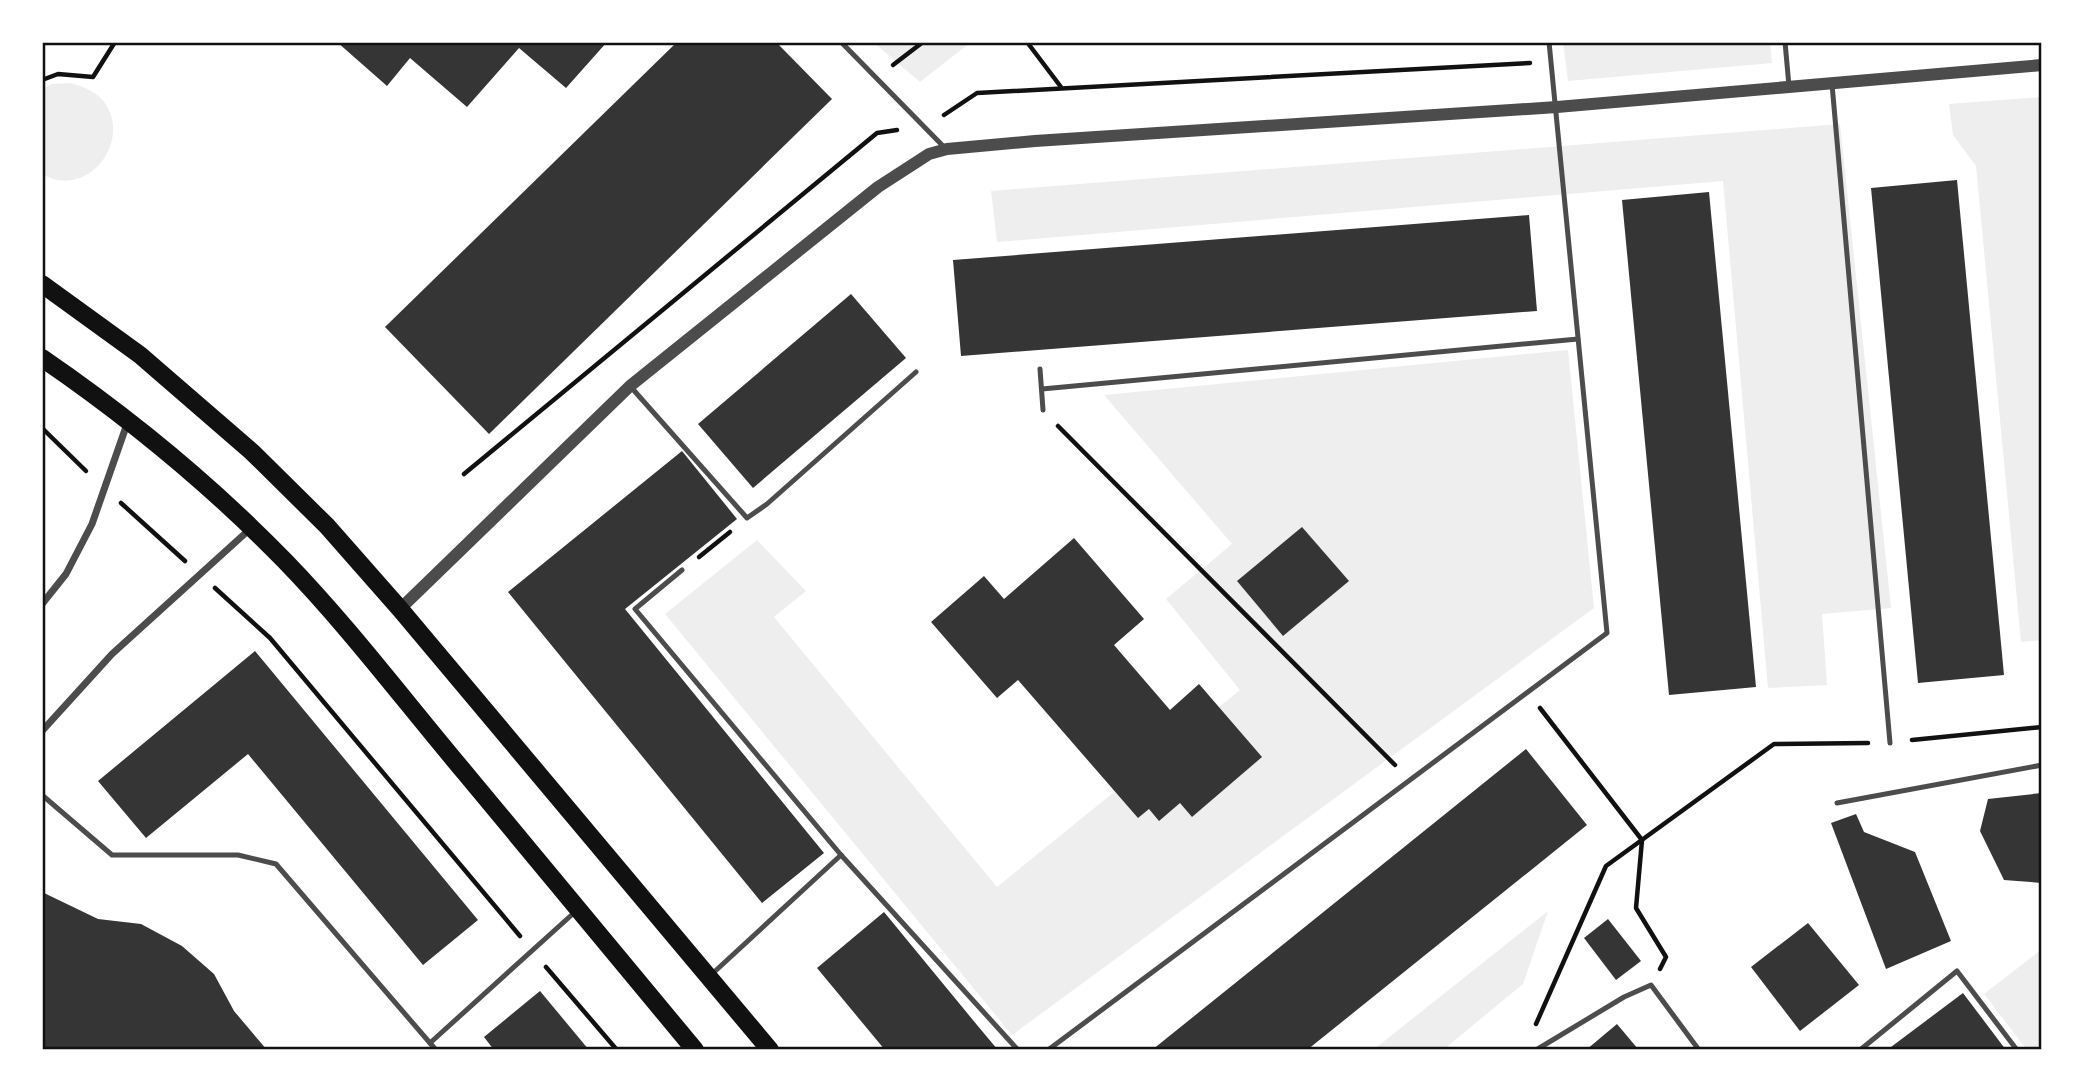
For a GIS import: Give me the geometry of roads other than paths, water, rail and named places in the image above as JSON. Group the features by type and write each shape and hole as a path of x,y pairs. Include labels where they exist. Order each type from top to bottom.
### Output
{"main road":[{"path":"42,284 141,355 252,452 327,526 400,609 770,1050"},
{"path":"42,358 102,399 217,496 285,561 695,1050"}],"street":[{"path":"400,609 630,386 878,187 929,154 947,149 1035,141 1557,107 2042,65"},
{"path":"42,604 66,574 92,524 128,421"},
{"path":"42,730 112,654 250,528"}],"lane":[{"path":"841,42 947,149"},
{"path":"1048,1050 1607,633 1549,42"},
{"path":"1785,42 1789,86"},
{"path":"1832,84 1890,743"},
{"path":"1042,389 1578,339"},
{"path":"1040,369 1043,410"},
{"path":"630,386 747,518 767,504 916,372"},
{"path":"682,570 635,609 841,855 1018,1050"},
{"path":"1837,803 2042,765"},
{"path":"42,795 112,855 238,855 276,864 436,1050"},
{"path":"709,977 841,855"},
{"path":"430,1043 578,909"},
{"path":"1860,1050 1957,971 2017,1050"},
{"path":"1536,1050 1624,997 1651,985 1699,1050"}]}
